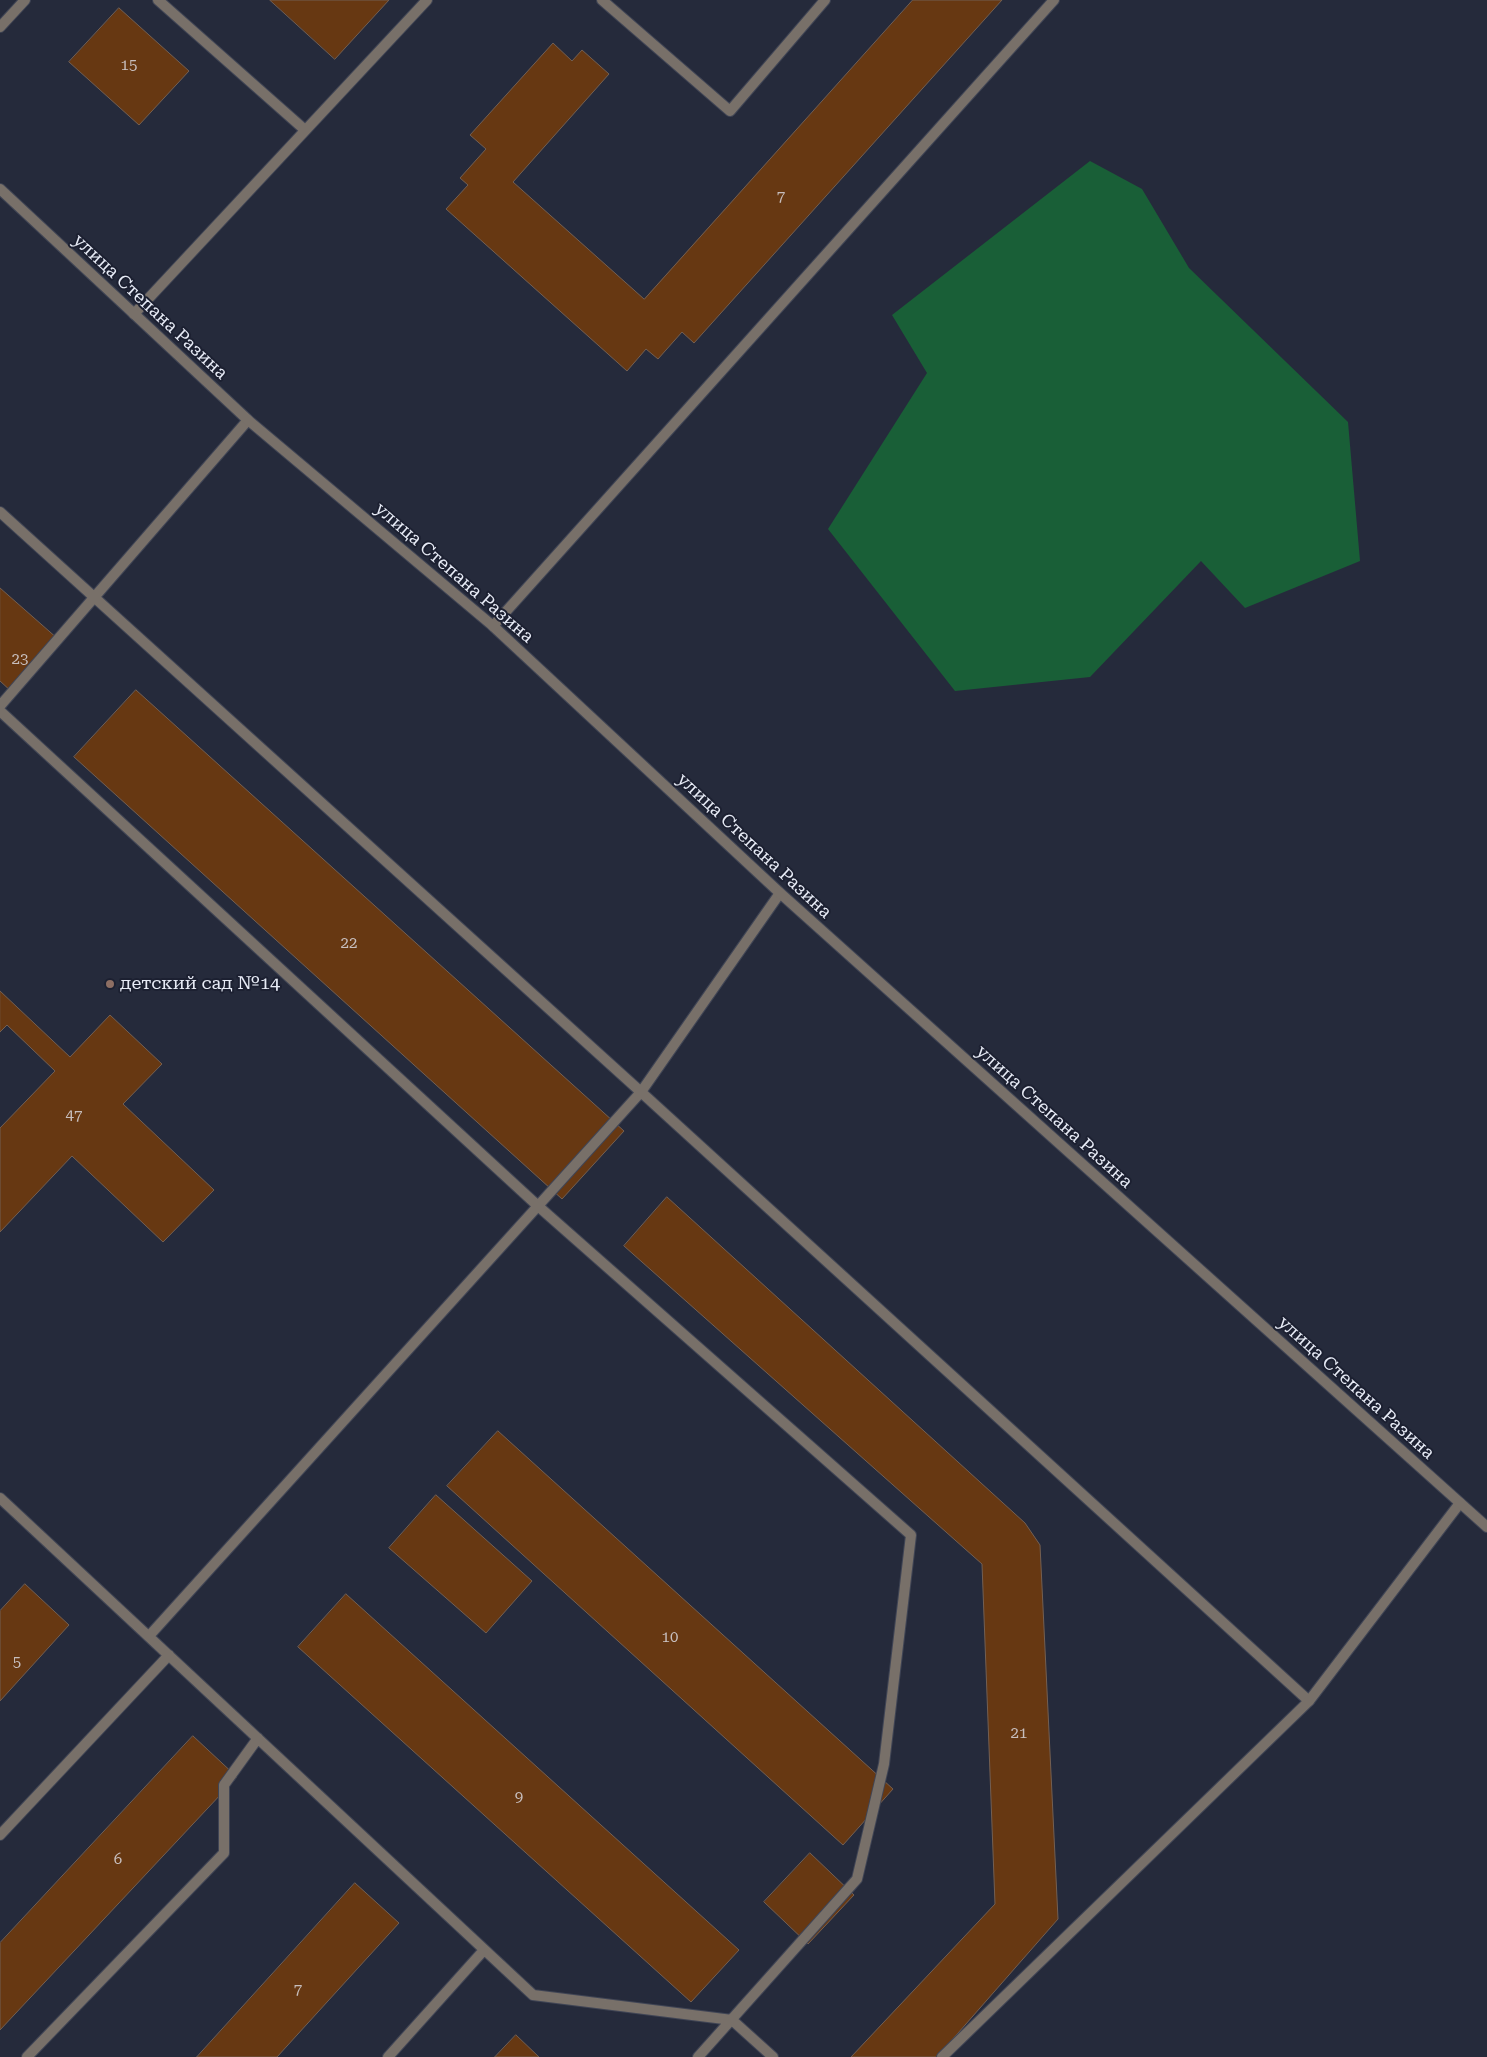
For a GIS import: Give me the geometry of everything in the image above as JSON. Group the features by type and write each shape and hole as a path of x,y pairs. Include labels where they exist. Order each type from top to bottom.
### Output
{"street":[{"path":"0,27 25,0"},
{"path":"158,0 306,130"},
{"path":"134,314 427,0"},
{"path":"602,0 730,111 825,0"},
{"path":"493,626 1054,0"},
{"name":"улица Степана Разина","path":"0,189 248,420 493,626 780,893 1487,1527"},
{"path":"0,706 248,420"},
{"path":"0,512 641,1092 1309,1701"},
{"path":"0,711 538,1206 911,1535 884,1764 857,1878 698,2057"},
{"path":"149,1636 641,1092 780,893"},
{"path":"1,1502 149,1636 533,1995 732,2020 773,2057"},
{"path":"942,2057 1309,1701 1460,1503"},
{"path":"0,1835 169,1655"},
{"path":"28,2057 224,1853 224,1785 258,1738"},
{"path":"388,2057 484,1950"}],"green space":[{"path":"1090,161 1142,189 1189,268 1348,422 1360,561 1245,608 1201,561 1090,677 955,691 828,529 927,373 892,315"}],"building":[{"path":"270,0 389,0 335,59"},
{"path":"913,0 1002,0 694,343 682,332 658,359 646,349 627,371 446,209 468,185 460,178 486,149 470,135 553,43 572,61 582,50 609,74 513,182 644,299"},
{"path":"119,8 189,71 139,125 69,62"},
{"path":"0,588 58,639 13,693 0,681"},
{"path":"136,690 624,1131 562,1199 74,757"},
{"path":"0,991 70,1057 110,1015 162,1064 123,1104 214,1190 163,1242 72,1156 0,1232 0,1128 55,1071 7,1025 0,1032"},
{"path":"667,1197 1025,1523 1040,1545 1058,1919 937,2057 851,2057 995,1904 982,1564 624,1246"},
{"path":"498,1431 893,1789 843,1845 447,1486"},
{"path":"436,1495 532,1581 486,1633 389,1548"},
{"path":"25,1584 69,1625 0,1701 0,1611"},
{"path":"346,1594 739,1950 691,2002 298,1647"},
{"path":"193,1736 237,1777 0,2030 0,1943"},
{"path":"810,1853 854,1895 808,1944 764,1902"},
{"path":"355,1883 399,1923 277,2057 197,2057"},
{"path":"516,2035 539,2057 495,2057"}],"place":[{"name":"детский сад №14","path":"110,984"}]}
